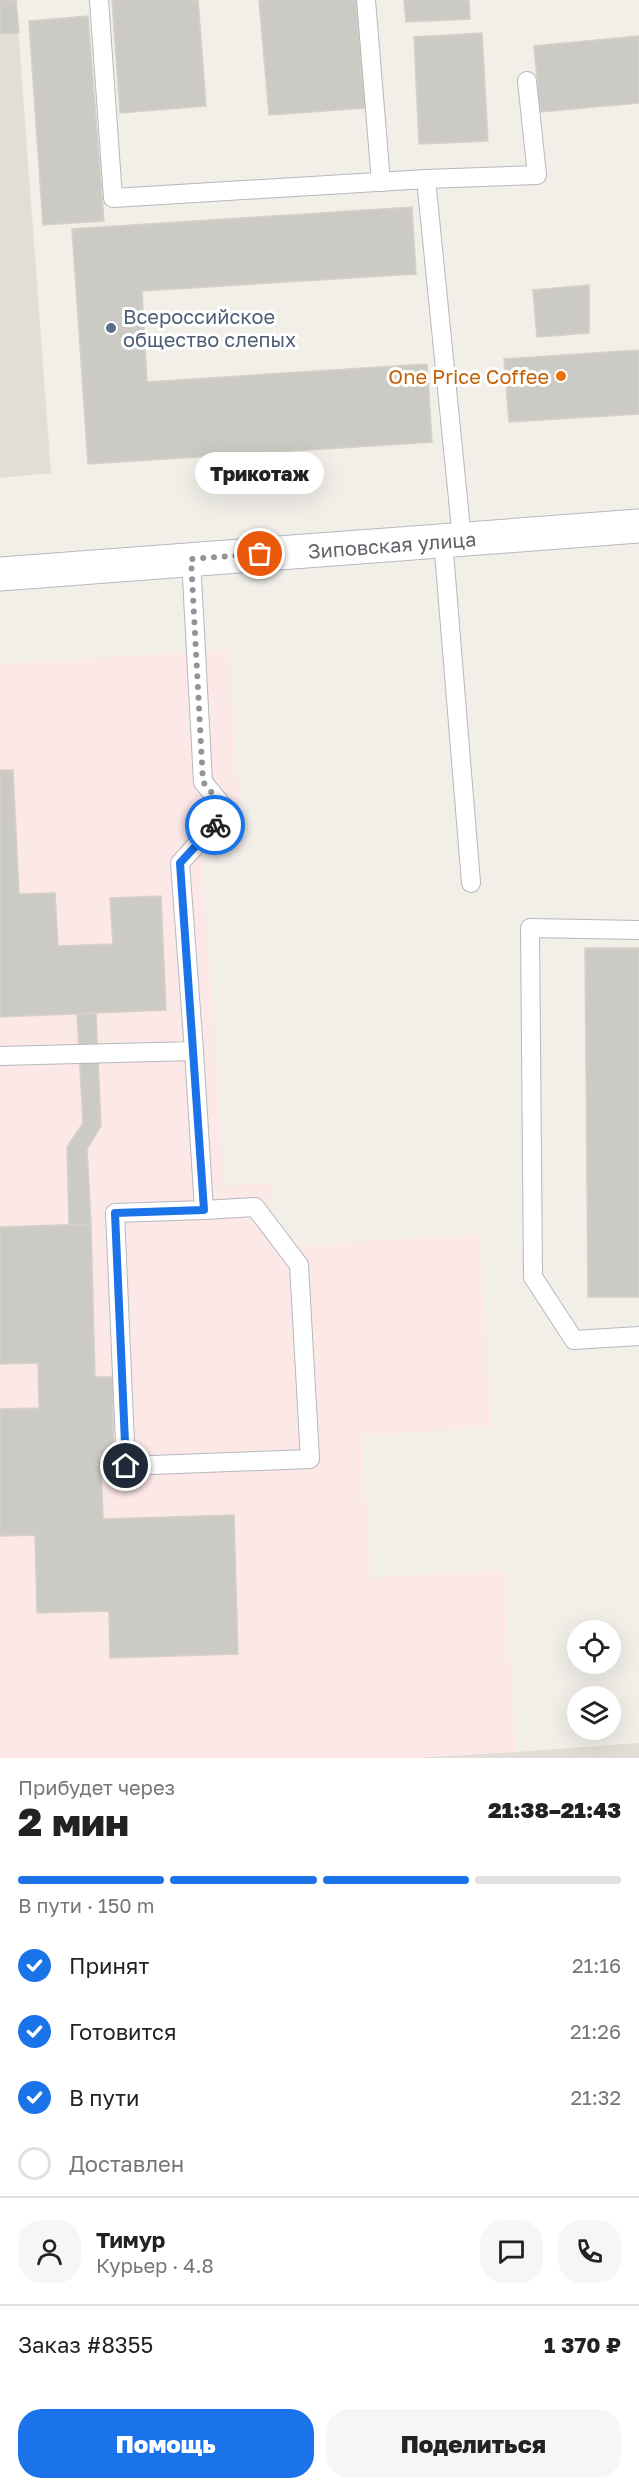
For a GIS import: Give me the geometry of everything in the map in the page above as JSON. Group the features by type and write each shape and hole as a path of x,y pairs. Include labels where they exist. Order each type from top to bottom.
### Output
{"street":[{"name":"Зиповская улица","path":"0,574 639,526"}],"lane":[{"path":"99,0 113,198 426,179 537,175 527,81"},
{"path":"366,0 381,182"},
{"path":"426,179 452,540 471,883"},
{"path":"191,559 203,782 227,811 180,863 204,1210"},
{"path":"639,930 530,928 532,1277 574,1340 639,1336"},
{"path":"0,1056 194,1051"},
{"path":"255,1207 299,1265 310,1459 126,1466 115,1213 204,1210 255,1207"}],"shaded area":[{"path":"0,0 16,0 51,473 0,478"},
{"path":"229,650 243,850 202,853 225,1186 271,1183 275,1247 479,1234 492,1427 362,1436 371,1578 504,1570 516,1752 412,1758 0,1758 0,664"},
{"path":"639,1743 639,1758 412,1758 516,1752"}],"building":[{"path":"0,0 16,0 19,33 0,34"},
{"path":"112,0 198,0 206,106 120,113"},
{"path":"259,0 356,0 365,108 269,115"},
{"path":"404,0 469,0 470,19 406,22"},
{"path":"88,16 104,221 43,225 29,21"},
{"path":"482,33 488,141 419,144 414,37"},
{"path":"639,36 639,103 540,112 534,46"},
{"name":"Всероссийское общество слепых","path":"412,207 416,274 142,291 147,382 427,364 432,442 88,464 72,229"},
{"path":"589,285 589,333 537,337 533,290"},
{"path":"639,350 639,414 509,422 504,359"},
{"path":"0,770 13,770 19,894 55,893 58,946 113,944 110,898 161,896 166,1010 0,1017"},
{"path":"585,948 639,948 639,1297 588,1297"},
{"path":"96,1013 101,1126 87,1149 91,1224 69,1225 67,1147 83,1123 77,1014"},
{"path":"91,1224 95,1377 112,1377 114,1463 101,1464 103,1519 234,1515 238,1654 110,1658 109,1611 37,1613 35,1535 0,1536 0,1409 39,1408 38,1363 0,1364 0,1227"}],"way so far":[{"path":"215,825 227,811 203,782 191,559 260,554"}],"place":[{"name":"Всероссийское общество слепых","path":"111,328"},
{"name":"One Price Coffee","path":"561,376"},
{"name":"Трикотаж","path":"260,554"}],"route":[{"path":"126,1466 115,1213 204,1210 180,863 215,825"}]}
